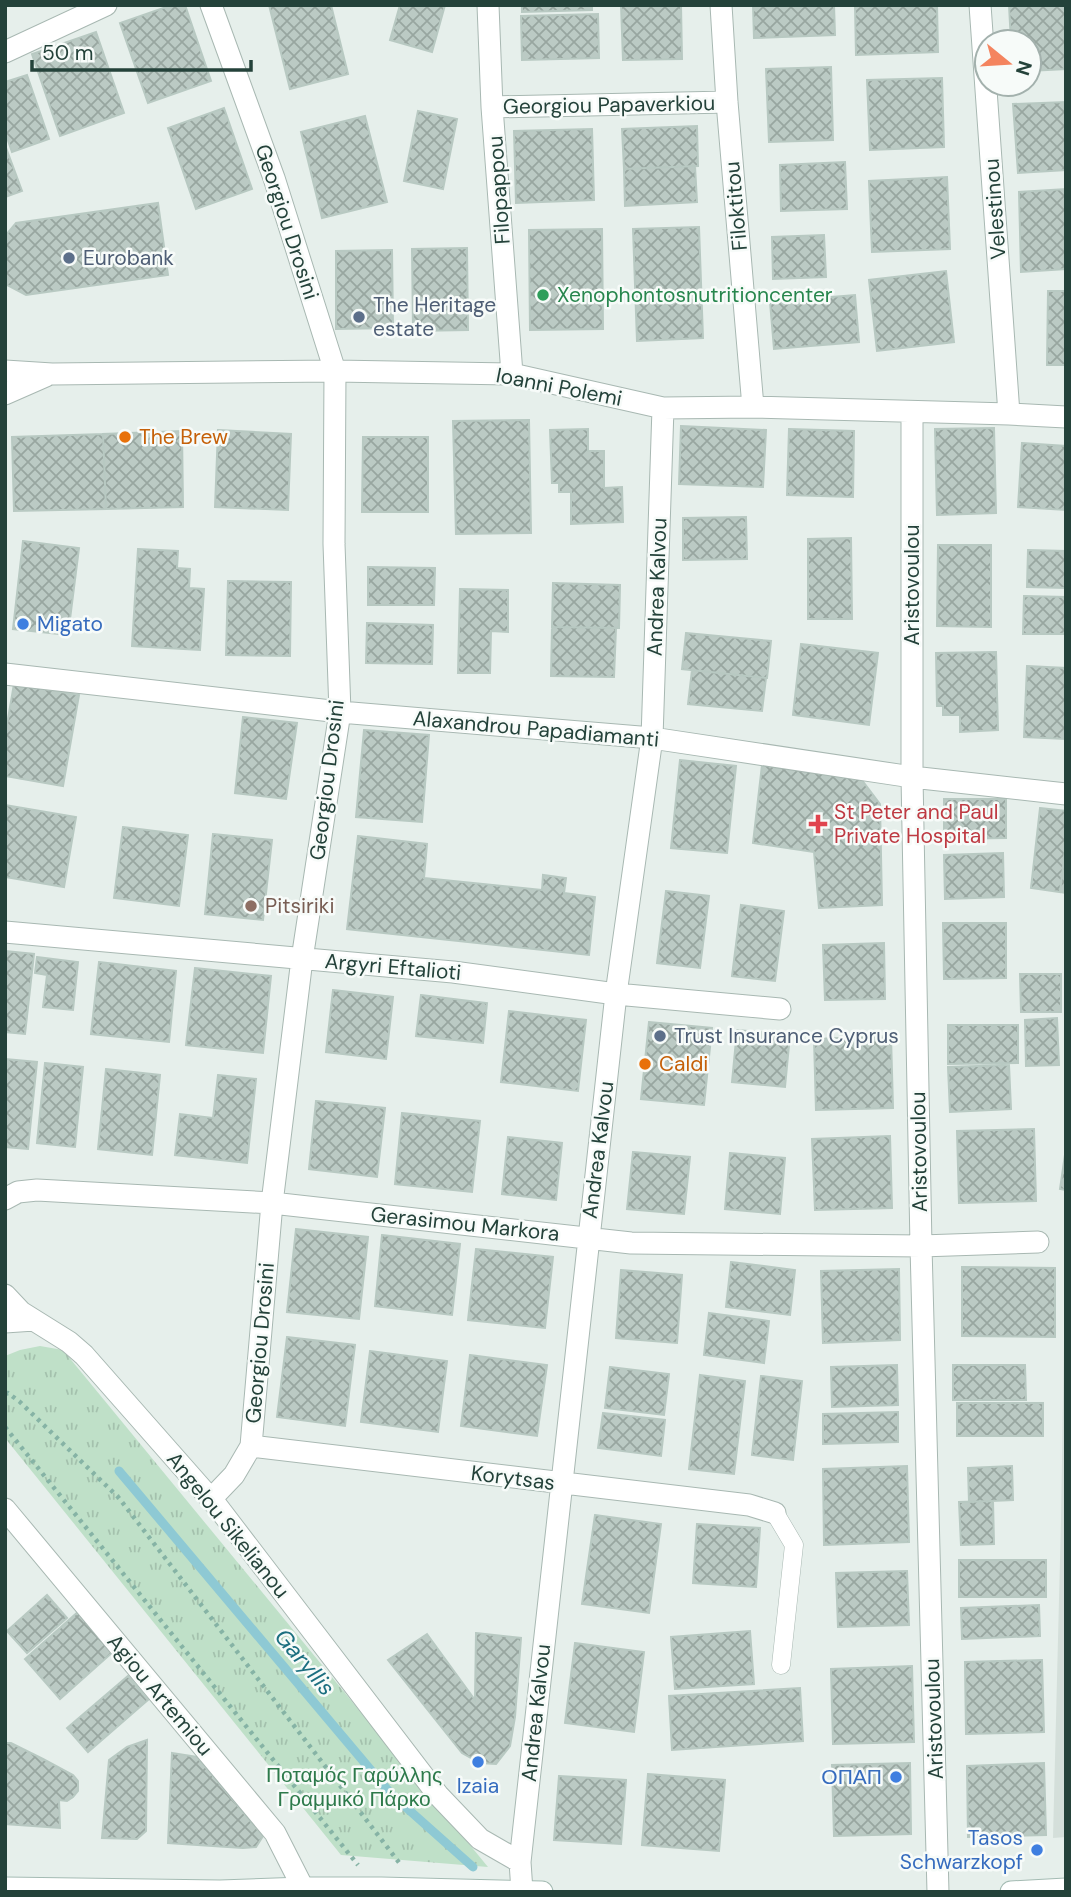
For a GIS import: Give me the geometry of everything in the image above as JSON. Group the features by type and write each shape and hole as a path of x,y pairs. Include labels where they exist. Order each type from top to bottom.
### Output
{"street":[{"path":"5,52 106,5"},
{"name":"Georgiou Drosini","path":"211,5 274,178 335,371 334,544 340,712 302,959 272,1203 251,1446"},
{"name":"Filopappou","path":"488,5 492,107 512,374"},
{"name":"Filoktitou","path":"721,5 753,407"},
{"name":"Velestinou","path":"980,5 1009,414"},
{"name":"Georgiou Papaverkiou","path":"492,107 727,103"},
{"name":"Ioanni Polemi","path":"5,371 52,374 335,371 512,374 663,408 753,407 1066,417"},
{"name":"Ioanni Polemi","path":"5,394 52,374"},
{"name":"Andrea Kalvou","path":"522,1891 520,1862 615,994 652,738 663,408"},
{"name":"Aristovoulou","path":"912,412 912,777 938,1892"},
{"name":"Alaxandrou Papadiamanti","path":"5,674 340,712 652,738 912,777 1066,794"},
{"name":"Argyri Eftalioti","path":"5,932 453,972 615,994 780,1009"},
{"name":"Gerasimou Markora","path":"12,1195 37,1190 272,1203 631,1243 921,1246 1038,1242"},
{"name":"Angelou Sikelianou","path":"5,1295 21,1312 69,1342 84,1355 211,1499 438,1795 480,1839 520,1862"},
{"path":"5,1322 34,1320"},
{"path":"211,1499 234,1475 251,1446"},
{"name":"Korytsas","path":"251,1446 749,1505 775,1513"},
{"name":"Agiou Artemiou","path":"5,1509 275,1833 303,1888"},
{"path":"5,1888 220,1891 303,1888 542,1892"},
{"path":"1011,1892 1066,1889"}],"lane":[{"path":"775,1513 794,1545 781,1665"}],"path":[{"path":"5,1394 8,1393 20,1402 119,1497 404,1869"},
{"path":"5,1427 360,1866"}],"shaded area":[{"path":"1066,1220 1066,1837 1053,1838 1061,1520"}],"green space":[{"name":"Ποταμός Γαρύλλης Γραμμικό Πάρκο","path":"40,1346 63,1350 488,1867 341,1855 5,1438 5,1356"}],"building":[{"path":"172,5 185,5 211,81 148,103 120,23"},
{"path":"269,5 331,5 348,74 290,89"},
{"path":"400,5 445,5 432,52 390,40"},
{"path":"522,5 592,5 592,10 522,12"},
{"path":"621,5 681,5 682,59 623,60"},
{"path":"753,5 834,5 835,35 754,38"},
{"path":"855,5 937,5 938,52 856,55"},
{"path":"1009,5 1066,5 1066,69 1043,70 1043,28 1010,28"},
{"path":"598,14 599,58 522,60 521,16"},
{"path":"96,32 124,113 60,136 32,54"},
{"path":"831,67 833,140 769,142 766,69"},
{"path":"27,75 49,139 12,152 5,132 5,82"},
{"path":"942,78 944,147 870,150 867,80"},
{"path":"1066,102 1066,170 1018,173 1013,104"},
{"path":"224,108 252,189 196,209 168,128"},
{"path":"418,111 457,119 443,189 404,181"},
{"path":"365,116 387,202 322,218 301,132"},
{"path":"697,126 698,166 624,169 622,129"},
{"path":"592,129 594,200 516,203 514,131"},
{"path":"5,145 22,191 5,197"},
{"path":"845,162 847,209 781,211 780,165"},
{"path":"695,166 697,202 625,206 624,169"},
{"path":"947,177 950,249 872,252 869,181"},
{"path":"1066,189 1066,269 1021,272 1019,192"},
{"path":"158,203 168,275 26,295 5,284 5,236 16,223"},
{"path":"699,227 703,338 637,341 633,229"},
{"path":"602,229 603,329 530,330 529,230"},
{"path":"824,235 826,277 773,279 772,237"},
{"path":"467,248 468,330 413,331 412,249"},
{"path":"392,250 393,328 336,329 336,251"},
{"path":"946,271 954,342 877,351 869,280"},
{"path":"1048,291 1066,291 1066,365 1047,365"},
{"path":"855,295 859,342 774,349 770,302"},
{"path":"529,420 531,533 456,534 453,421"},
{"path":"681,426 766,430 763,487 679,484"},
{"path":"994,428 996,513 937,515 935,429"},
{"path":"588,429 588,451 604,451 604,488 622,487 623,522 571,524 571,492 559,492 559,483 552,483 550,430"},
{"path":"789,429 854,431 853,497 787,495"},
{"path":"218,430 291,434 288,510 215,507"},
{"path":"182,431 183,507 106,509 103,434"},
{"path":"103,434 106,509 14,511 12,437"},
{"path":"363,437 428,437 428,512 362,512"},
{"path":"1022,443 1066,446 1066,510 1018,507"},
{"path":"746,517 747,559 683,560 683,518"},
{"path":"851,538 852,619 808,619 808,539"},
{"path":"23,541 79,548 68,635 13,629"},
{"path":"938,545 991,545 991,627 937,626"},
{"path":"138,549 178,551 177,568 190,569 189,588 204,589 200,650 132,646"},
{"path":"1028,550 1066,551 1066,588 1027,587"},
{"path":"368,567 435,568 434,605 368,605"},
{"path":"228,581 291,582 290,656 226,655"},
{"path":"553,583 620,585 619,628 552,627"},
{"path":"460,589 508,590 508,632 491,631 490,673 458,673"},
{"path":"1024,596 1066,597 1066,634 1023,634"},
{"path":"367,623 433,625 432,664 366,663"},
{"path":"552,627 616,628 614,677 551,676"},
{"path":"686,633 771,641 767,678 682,669"},
{"path":"801,644 878,653 869,725 793,715"},
{"path":"996,652 998,730 960,732 960,715 943,715 943,706 937,706 936,653"},
{"path":"1027,666 1066,668 1066,739 1024,737"},
{"path":"692,670 766,678 762,711 688,704"},
{"path":"14,684 79,695 63,786 5,776 5,736"},
{"path":"243,717 297,723 286,799 235,793"},
{"path":"364,730 429,735 422,822 356,817"},
{"path":"680,760 736,766 727,853 671,848"},
{"name":"St Peter and Paul Private Hospital","path":"762,765 858,775 880,804 882,905 819,908 814,852 753,843"},
{"path":"944,799 1006,799 1006,838 944,839"},
{"path":"5,805 76,817 64,887 5,877"},
{"path":"1040,808 1066,811 1066,842 1060,892 1031,888"},
{"path":"123,827 188,835 179,906 114,898"},
{"path":"213,834 272,840 263,920 205,914"},
{"path":"358,836 427,844 424,878 542,890 543,875 566,878 564,893 595,897 589,955 347,929"},
{"path":"1066,842 1066,893 1060,892"},
{"path":"1003,853 1004,897 945,899 944,855"},
{"path":"666,891 709,896 700,968 657,963"},
{"path":"741,905 784,911 775,981 732,976"},
{"path":"943,923 1006,923 1006,978 944,979"},
{"path":"884,943 885,999 825,1000 823,945"},
{"path":"5,951 34,954 25,1034 5,1032"},
{"path":"37,957 78,962 73,1010 43,1007 47,975 35,973"},
{"path":"99,962 176,971 169,1042 91,1034"},
{"path":"195,968 271,976 263,1053 186,1045"},
{"path":"1020,974 1061,974 1061,1012 1021,1012"},
{"path":"333,990 393,997 386,1059 326,1052"},
{"path":"421,995 487,1003 483,1043 416,1036"},
{"path":"509,1011 586,1020 578,1091 501,1082"},
{"path":"1057,1018 1059,1065 1026,1066 1025,1020"},
{"path":"649,1022 712,1028 704,1105 641,1099"},
{"path":"948,1025 1018,1025 1018,1063 948,1064"},
{"path":"737,1030 790,1035 785,1087 732,1082"},
{"path":"891,1036 893,1108 816,1110 814,1039"},
{"path":"5,1059 37,1062 28,1149 5,1147"},
{"path":"45,1063 83,1067 75,1147 37,1143"},
{"path":"1009,1065 1011,1109 950,1112 948,1067"},
{"path":"106,1069 160,1075 152,1155 98,1149"},
{"path":"218,1075 256,1079 247,1163 175,1155 180,1114 213,1118"},
{"path":"316,1101 385,1108 377,1177 309,1169"},
{"path":"402,1113 480,1121 472,1192 395,1184"},
{"path":"1034,1129 1036,1201 959,1203 957,1131"},
{"path":"890,1136 892,1208 815,1210 812,1139"},
{"path":"508,1137 562,1143 556,1200 502,1194"},
{"path":"1066,1148 1066,1190 1060,1189"},
{"path":"633,1152 690,1157 684,1214 627,1209"},
{"path":"730,1153 785,1158 780,1214 725,1209"},
{"path":"296,1229 368,1237 359,1319 287,1312"},
{"path":"382,1235 460,1244 452,1315 375,1306"},
{"path":"476,1249 553,1257 545,1328 468,1320"},
{"path":"731,1262 795,1270 790,1315 726,1307"},
{"path":"962,1267 1055,1268 1055,1337 962,1336"},
{"path":"899,1269 900,1340 823,1343 821,1271"},
{"path":"621,1270 682,1275 677,1343 616,1338"},
{"path":"709,1313 769,1321 764,1363 704,1355"},
{"path":"287,1337 355,1345 345,1426 277,1417"},
{"path":"370,1351 447,1361 438,1432 361,1422"},
{"path":"470,1355 547,1365 537,1436 461,1426"},
{"path":"897,1365 898,1405 832,1407 831,1367"},
{"path":"953,1365 1025,1365 1026,1400 953,1400"},
{"path":"610,1367 669,1374 664,1415 605,1408"},
{"path":"700,1375 745,1381 734,1474 689,1469"},
{"path":"761,1376 802,1381 793,1460 752,1455"},
{"path":"957,1403 1043,1403 1043,1436 957,1436"},
{"path":"898,1412 898,1442 823,1444 823,1414"},
{"path":"603,1413 665,1420 661,1456 598,1448"},
{"path":"907,1466 909,1542 824,1545 823,1469"},
{"path":"1012,1466 1013,1500 969,1502 968,1468"},
{"path":"993,1501 994,1544 961,1545 959,1502"},
{"path":"595,1515 661,1524 649,1613 582,1604"},
{"path":"697,1524 760,1528 756,1587 693,1583"},
{"path":"959,1560 1046,1560 1046,1597 959,1597"},
{"path":"907,1571 909,1625 838,1627 836,1573"},
{"path":"47,1595 67,1618 27,1653 7,1631"},
{"path":"1039,1605 1040,1636 962,1639 961,1608"},
{"path":"79,1611 114,1651 60,1699 25,1659"},
{"path":"750,1631 754,1684 675,1689 671,1637"},
{"path":"476,1633 521,1638 510,1746 496,1764 480,1763 462,1753 388,1660 427,1634 475,1700"},
{"path":"575,1643 644,1652 634,1732 565,1723"},
{"path":"1042,1660 1044,1732 966,1734 965,1662"},
{"path":"912,1666 914,1742 833,1744 831,1669"},
{"path":"128,1676 148,1700 88,1752 67,1728"},
{"path":"800,1688 803,1741 672,1750 669,1696"},
{"path":"147,1740 146,1831 137,1839 102,1838 109,1760 127,1747"},
{"path":"5,1743 11,1743 43,1759 73,1775 78,1781 78,1791 73,1797 67,1801 59,1800 60,1828 5,1824"},
{"path":"172,1753 197,1757 263,1836 256,1847 168,1843"},
{"path":"910,1763 911,1834 834,1836 832,1765"},
{"path":"1044,1763 1046,1835 968,1837 967,1766"},
{"path":"648,1774 725,1780 719,1851 642,1845"},
{"path":"559,1776 626,1780 621,1844 554,1840"}],"waterway":[{"name":"Garyllis","path":"119,1471 391,1794 473,1867"}],"place":[{"name":"Eurobank","path":"69,258"},
{"name":"Xenophontosnutritioncenter","path":"543,295"},
{"name":"The Heritage estate","path":"359,317"},
{"name":"The Brew","path":"125,437"},
{"name":"Migato","path":"23,624"},
{"name":"St Peter and Paul Private Hospital","path":"818,824"},
{"name":"Pitsiriki","path":"251,906"},
{"name":"Trust Insurance Cyprus","path":"660,1036"},
{"name":"Caldi","path":"645,1064"},
{"name":"Izaia","path":"478,1762"},
{"name":"ΟΠΑΠ","path":"896,1777"},
{"name":"Tasos Schwarzkopf","path":"1037,1850"}]}
